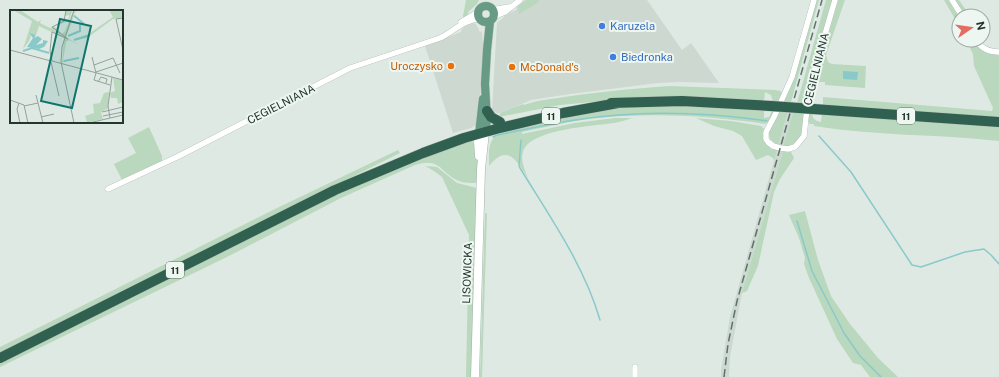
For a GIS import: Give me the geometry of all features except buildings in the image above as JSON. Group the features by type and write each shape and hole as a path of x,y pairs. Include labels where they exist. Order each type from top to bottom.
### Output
{"highway":[{"name":"11","path":"0,358 335,190 500,122 565,108 618,103 682,101 999,122"},
{"name":"11","path":"483,130 618,103"},
{"path":"487,111 491,117 500,122"}],"main road":[{"name":"LISOWICKA","path":"483,130 487,50 486,12"},
{"name":"LISOWICKA","path":"475,377 481,169 478,143 483,130 487,111 485,84"}],"street":[{"name":"CEGIELNIANA","path":"108,189 179,156 350,68 440,38 451,33 463,20 486,12 505,12 520,0"},
{"name":"CEGIELNIANA","path":"814,0 792,77 766,132 766,139 768,142 773,146 780,148 788,149 795,147 804,136 809,89 835,0"},
{"path":"984,48 988,51 999,52"},
{"path":"635,367 635,377"}],"shaded area":[{"path":"525,0 647,0 682,50 691,43 719,83 658,83 570,94 531,100 500,113 493,113 497,23 504,17 504,15 516,10 517,4"},
{"path":"473,23 476,24 480,32 482,31 483,45 478,119 476,125 471,128 453,133 425,46 461,32 465,26"},
{"path":"788,111 793,112 783,147 778,146"},
{"path":"777,150 783,151 742,293 730,357 729,377 721,377 730,317"}],"green space":[{"path":"466,0 479,0 464,18 463,16"},
{"path":"527,0 538,0 539,2 519,14 518,6"},
{"path":"817,0 819,0 791,102 784,102 792,83"},
{"path":"826,0 833,0 809,80 805,103 797,103"},
{"path":"838,0 845,0 826,55 828,62 832,64 866,66 865,88 825,85 825,82 817,82 818,80 815,78"},
{"path":"944,0 950,0 954,8 951,8 951,12"},
{"path":"953,0 959,0 964,8 958,8"},
{"path":"970,48 989,48 999,53 999,118 823,105 823,97 992,111 993,108 974,66 973,54"},
{"path":"670,86 775,90 782,93 779,102 773,102 771,95 765,92 764,101 613,100 560,105 499,117 500,113 523,104 544,100 601,92"},
{"path":"682,105 764,110 764,118 769,117 772,111 775,111 769,121 765,124 719,118 651,115 582,120 522,132 522,134 575,123 615,118 632,118 621,122 563,130 537,138 528,144 522,155 523,165 528,178 516,161 507,155 496,159 489,166 490,144 494,137 498,134 604,108"},
{"path":"779,111 788,111 778,146 770,139 768,133"},
{"path":"793,112 804,113 801,135 795,143 783,147"},
{"path":"808,113 812,113 813,118 821,122 822,114 999,127 999,141 860,132 814,126 814,124 810,124 808,121"},
{"path":"696,118 731,121 761,126 764,129 764,138 767,145 777,150 774,161 773,158 768,155 756,160 742,136 733,131 714,126"},
{"path":"149,127 162,156 162,161 122,180 114,164 136,153 128,138"},
{"path":"470,140 475,147 478,159 478,181 475,183 465,183 452,178 436,164 424,163 415,165 341,198 227,257 0,367 0,362 361,181"},
{"path":"398,150 400,153 0,353 0,347 275,209"},
{"path":"783,151 791,152 794,158 780,179 774,192 758,266 747,291 742,293"},
{"path":"425,166 437,167 457,183 477,188 472,377 466,377 469,235 442,177"},
{"path":"805,211 818,260 831,296 850,324 878,358 898,377 870,377 861,365 853,363 837,339 809,278 804,264 805,258 799,238 789,215"},
{"path":"487,213 482,377 480,377 485,214"}],"water":[{"path":"843,71 858,72 857,80 843,79"}],"waterway":[{"path":"493,137 565,122 623,115 671,113 767,121"},
{"path":"819,136 851,172 912,265 921,267 965,252 984,249 999,264"},
{"path":"521,140 519,166 576,261 600,320"},
{"path":"797,221 812,271 844,333 860,356 881,377"}],"railway":[{"path":"724,377 728,344 737,301 822,0"}],"place":[{"name":"Karuzela","path":"602,26"},
{"name":"Biedronka","path":"613,57"},
{"name":"Uroczysko","path":"451,66"},
{"name":"McDonald's","path":"512,67"}]}
